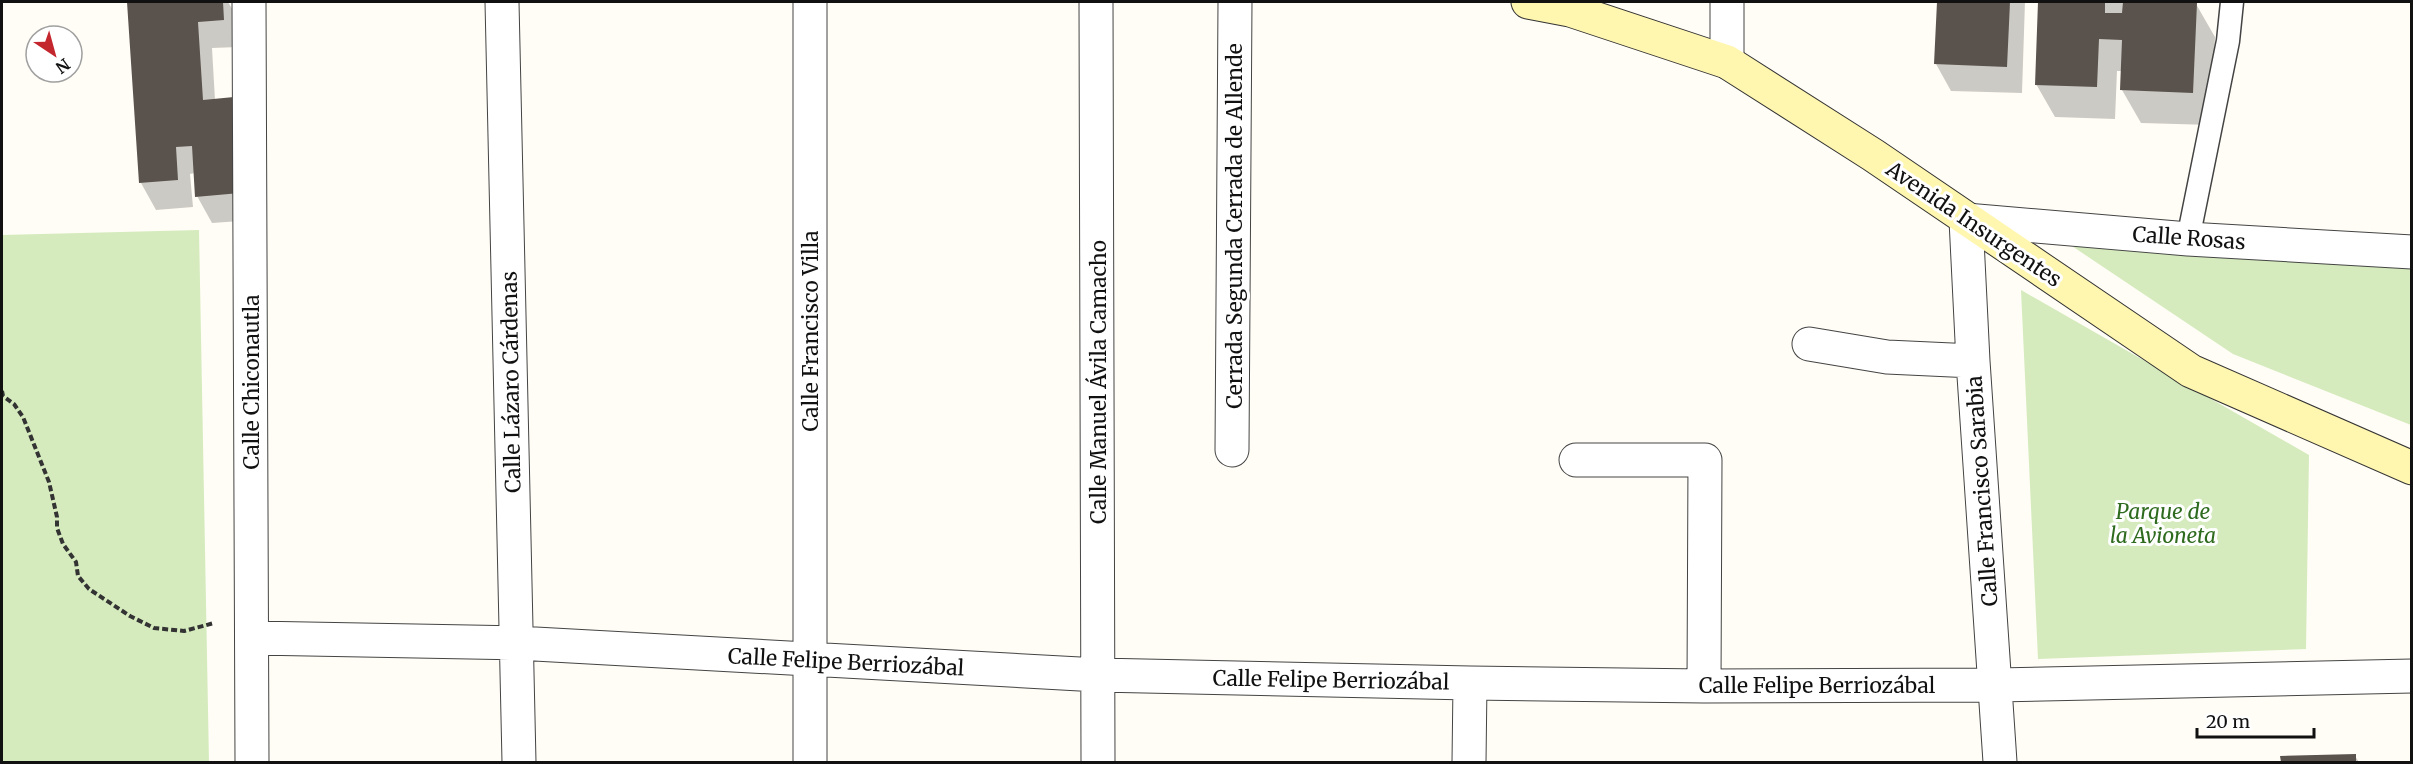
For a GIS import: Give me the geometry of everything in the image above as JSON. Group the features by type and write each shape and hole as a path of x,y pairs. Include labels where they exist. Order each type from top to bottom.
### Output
{"main road":[{"name":"Avenida Insurgentes","path":"1528,2 1569,10 1727,62 1873,155 2191,371 2412,468"}],"street":[{"name":"Calle Chiconautla","path":"249,2 252,762"},
{"name":"Calle Lázaro Cárdenas","path":"502,2 519,762"},
{"name":"Calle Francisco Villa","path":"810,2 810,762"},
{"name":"Calle Manuel Ávila Camacho","path":"1096,2 1098,762"},
{"name":"Cerrada Segunda Cerrada de Allende","path":"1232,450 1235,2"},
{"path":"1727,2 1727,62"},
{"name":"Calle Rosas","path":"1966,220 2188,239 2412,252"},
{"name":"Calle Francisco Sarabia","path":"1966,220 1973,361 2000,762"},
{"path":"1809,344 1887,357 1973,361"},
{"path":"1576,460 1704,460 1704,686"},
{"name":"Calle Felipe Berriozábal","path":"252,638 517,643 1098,675 1470,683 1704,686 1996,685 2412,676"},
{"path":"1469,762 1470,683"}],"lane":[{"path":"2188,239 2228,41 2232,2"}],"path":[{"path":"2,391 3,396 14,404 23,417 49,482 57,517 57,528 63,544 76,562 78,576 89,589 130,616 154,628 184,631 218,622 252,638"}],"green space":[{"path":"199,230 209,762 2,762 2,235"},
{"path":"2057,236 2411,267 2411,425 2233,354"},
{"name":"Parque de la Avioneta","path":"2021,290 2309,455 2306,649 2038,659"}],"building":[{"path":"127,2 223,2 224,20 198,22 203,100 234,97 240,193 195,197 192,146 176,147 178,180 139,183"},
{"path":"1937,2 2010,2 2007,67 1934,64"},
{"path":"2038,2 2105,2 2105,13 2122,13 2123,2 2197,3 2193,93 2120,90 2122,40 2099,39 2097,87 2035,85"},
{"path":"2356,754 2356,762 2281,762 2280,756"}]}
